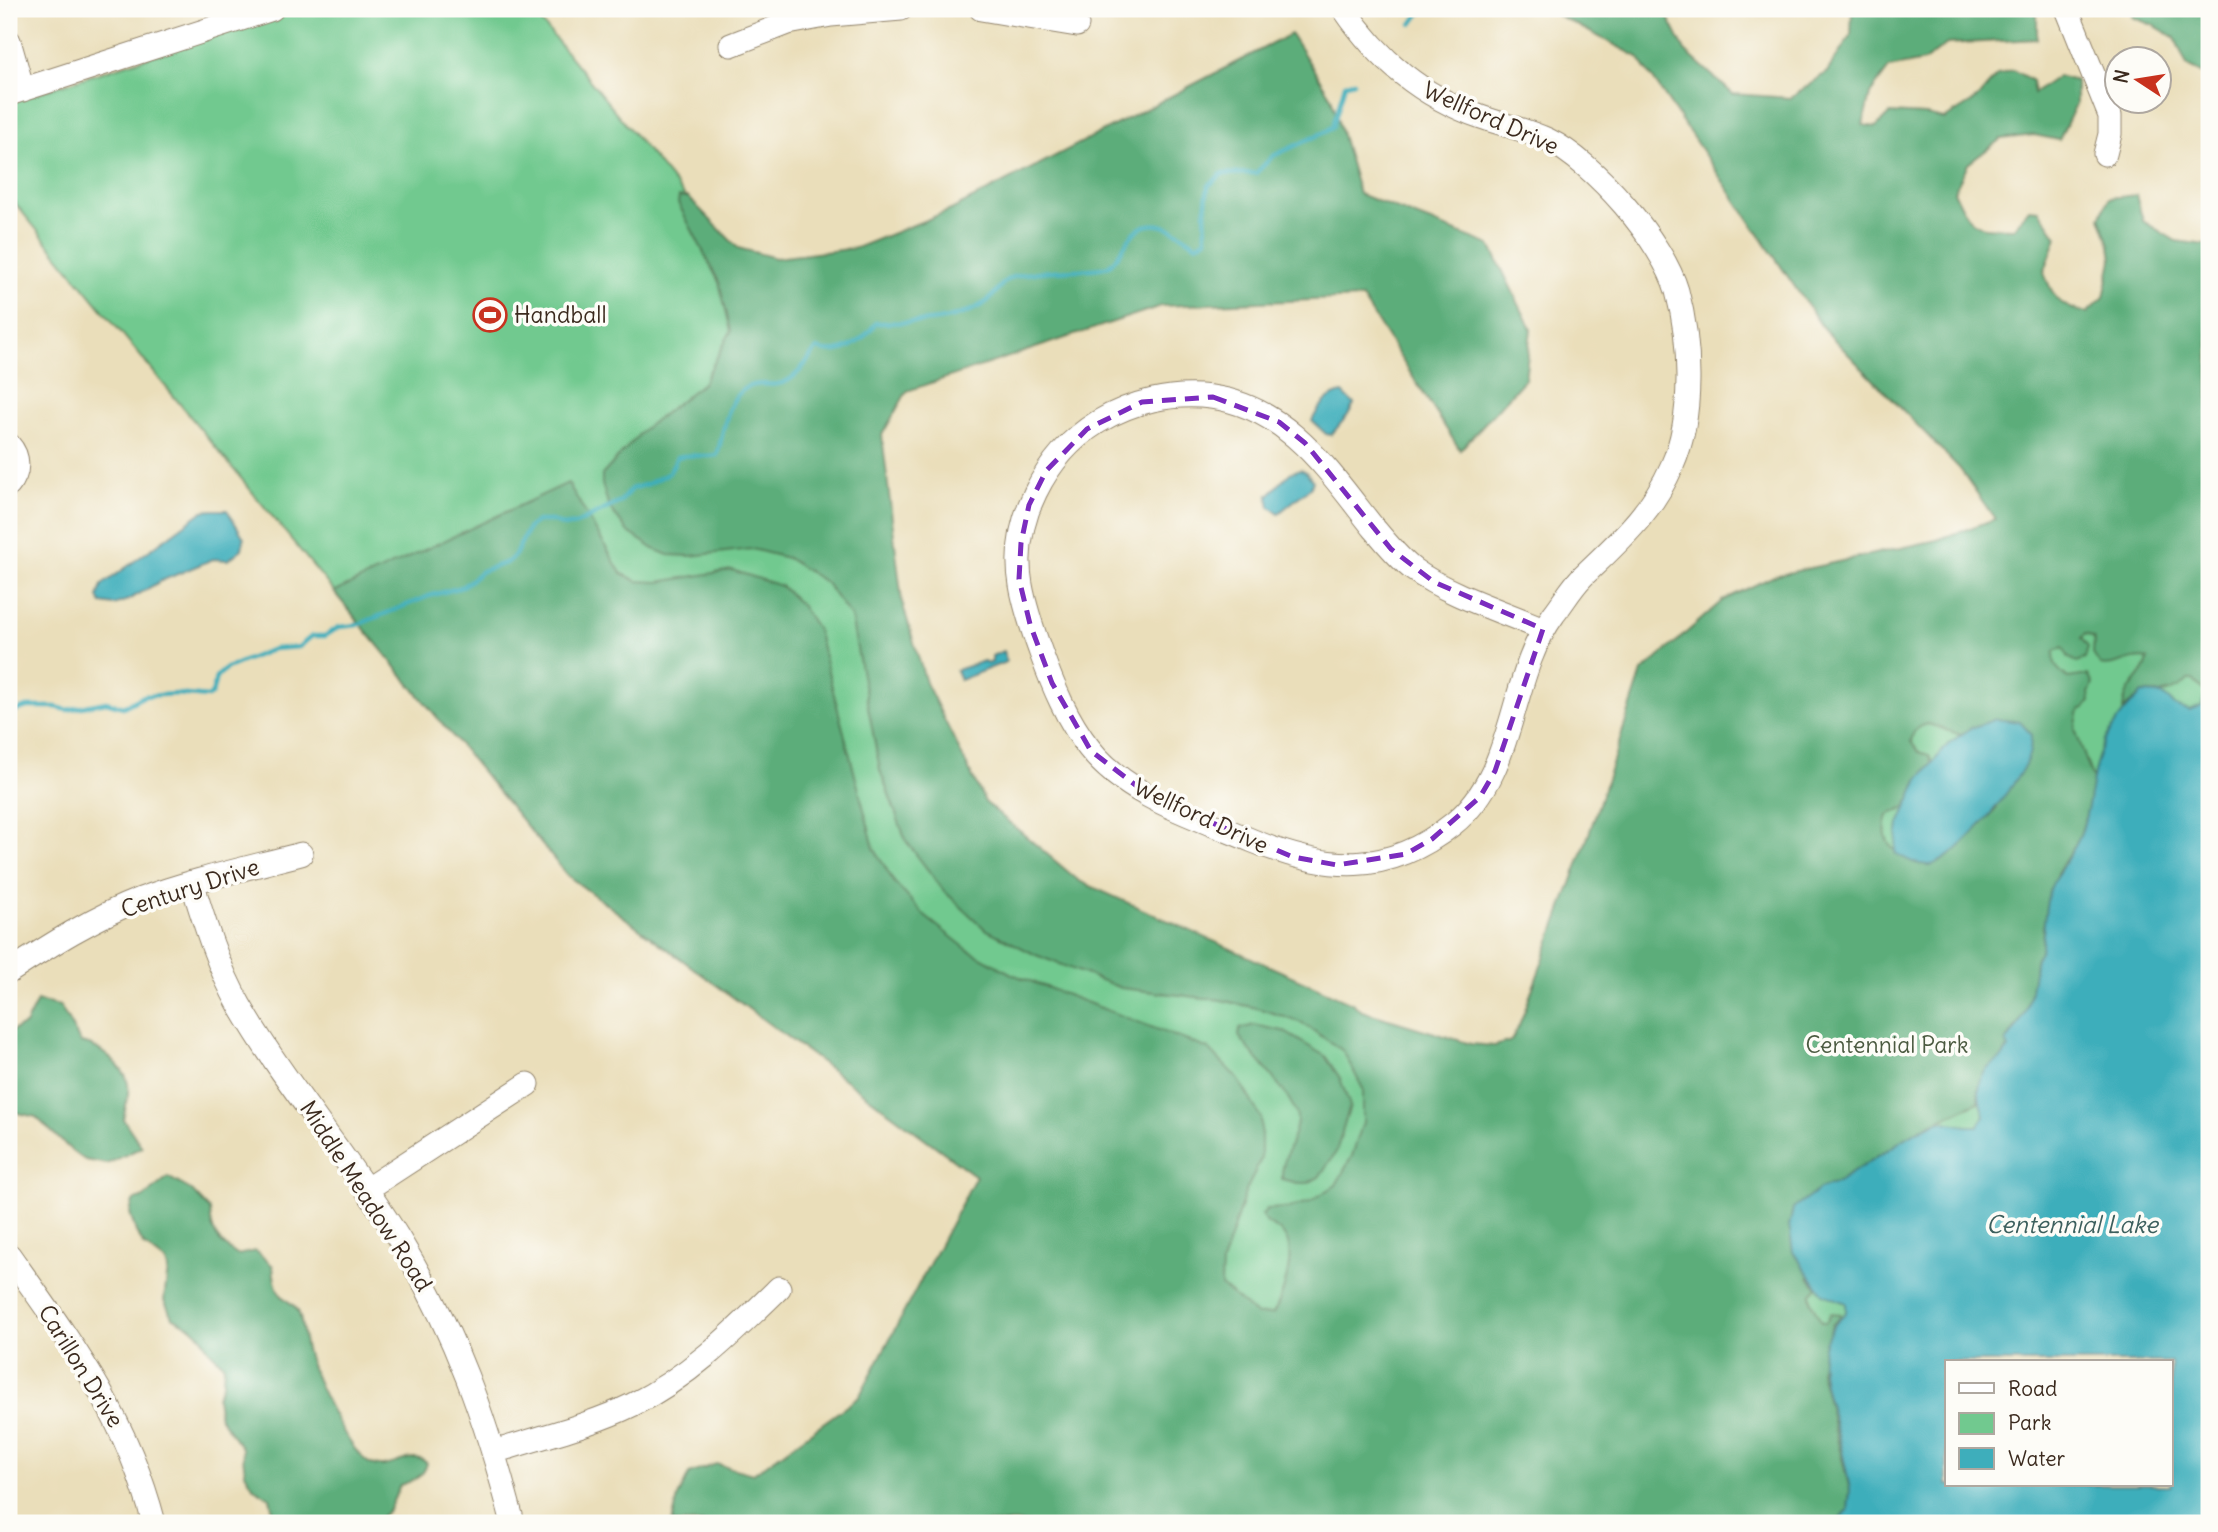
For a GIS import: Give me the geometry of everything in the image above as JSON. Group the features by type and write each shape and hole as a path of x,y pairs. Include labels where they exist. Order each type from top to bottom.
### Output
{"street":[{"path":"9,41 16,92 272,9"},
{"path":"731,45 788,23 831,12 901,9"},
{"path":"981,9 1077,25"},
{"name":"Wellford Drive","path":"1344,9 1367,42 1413,83 1455,106 1518,127 1554,143 1581,161 1607,187 1663,258 1676,289 1686,358 1687,415 1671,469 1635,526 1579,580 1543,629 1524,677 1495,771 1480,797 1457,821 1406,854 1373,862 1337,865 1293,857 1151,797 1115,773 1091,751 1070,719 1052,683 1030,624 1019,579 1021,543 1029,505 1046,471 1067,446 1109,415 1142,402 1173,397 1213,397 1247,407 1279,422 1305,443 1391,549 1410,567 1434,582 1543,629"},
{"path":"2067,9 2110,116 2110,134 2105,154"},
{"path":"9,445 18,462 16,473 9,485"},
{"name":"Century Drive","path":"9,972 93,921 139,900 301,854"},
{"name":"Middle Meadow Road","path":"192,883 206,930 240,1005 269,1051 367,1189 428,1289 475,1393 513,1523"},
{"path":"367,1189 528,1084"},
{"name":"Carillon Drive","path":"9,1255 78,1353 117,1419 133,1457 154,1523"},
{"path":"494,1452 593,1421 642,1399 695,1366 779,1288"}],"highlighted area":[{"path":"1213,397 1279,422 1305,443 1391,549 1434,582 1543,629 1495,771 1480,797 1432,839 1406,854 1337,865 1293,857 1151,797 1091,751 1052,683 1030,624 1019,579 1021,543 1029,505 1046,471 1087,429 1142,402"}],"green space":[{"name":"Centennial Park","path":"297,9 531,9 785,318 950,764 1045,886 1150,926 1505,1075 2057,531 2209,244 2209,1523 878,1523 976,1176 567,875 9,196 9,102"},
{"name":"Centennial Park","path":"1546,9 1664,9 1685,51 1733,94 1791,98 1827,72 1851,35 1852,9 2037,9 2037,39 1947,44 1924,61 1889,68 1870,94 1863,125 1876,127 1890,113 1944,119 1978,98 1997,75 2013,70 2032,81 2034,93 2058,76 2076,81 2076,104 2059,140 2034,135 2001,139 1968,164 1954,191 1970,220 1982,226 2014,228 2029,209 2039,210 2057,237 2044,273 2051,289 2064,305 2087,313 2104,297 2112,260 2110,245 2100,217 2109,198 2136,195 2143,221 2176,241 2206,245 2209,240 2209,682 2206,691 2193,680 2188,680 2173,691 2142,693 2123,710 2127,694 2148,659 2100,665 2093,654 2094,638 2085,634 2081,638 2088,647 2085,659 2077,662 2069,658 2063,647 2055,651 2055,663 2064,675 2068,678 2088,675 2093,684 2089,693 2090,702 2079,710 2075,729 2093,780 2079,839 2057,873 2043,926 2042,949 2035,960 2033,988 2026,1012 2006,1042 2008,1048 2002,1060 1979,1086 1978,1102 1917,1131 1836,1183 1820,1189 1809,1277 1817,1287 1811,1294 1811,1301 1821,1322 1826,1322 1831,1313 1840,1314 1832,1325 1820,1371 1850,1490 1848,1510 1836,1523 672,1523 678,1497 689,1474 716,1464 753,1474 859,1397 976,1176 567,875 334,592 568,483 621,573 637,581 658,582 732,570 781,586 801,605 817,629 874,848 894,882 926,917 968,950 1012,974 1209,1049 1239,1080 1261,1118 1261,1159 1245,1193 1222,1263 1221,1286 1257,1315 1273,1314 1288,1273 1289,1250 1282,1233 1262,1215 1267,1209 1288,1208 1309,1202 1336,1185 1352,1156 1363,1122 1363,1089 1343,1051 1302,1023 1261,1009 1221,1000 1121,988 1036,955 985,929 944,891 906,841 880,770 851,617 825,582 787,558 752,549 690,556 668,555 627,531 609,507 602,475 644,429 703,383 731,331 719,282 678,203 679,197 688,197 738,248 776,258 856,248 951,210 1291,34 1331,97 1359,194 1490,245 1531,329 1525,379 1460,450 1362,298 1161,306 907,391 882,435 902,602 926,683 985,802 1079,881 1352,1003 1362,1011 1471,1044 1495,1046 1511,1041 1519,1026 1590,831 1642,672 1723,600 1774,576 1937,540 1995,519 1960,469 1823,328 1638,57","holes":["1928,724 1961,735 1971,728 1997,808 1971,836 1940,862 1898,852 1887,839 1885,829 1888,815 1906,807 1919,779 1932,763 1929,755 1919,752 1911,742 1914,732"]},
{"path":"2134,9 2209,9 2209,77 2187,66 2175,38 2132,17"},
{"path":"37,1001 60,1006 81,1043 100,1050 118,1065 127,1079 128,1086 123,1119 142,1147 107,1164 85,1160 36,1117 9,1111 9,1032 25,1025"},
{"path":"1254,1025 1283,1031 1325,1056 1340,1078 1350,1106 1336,1152 1319,1177 1308,1183 1282,1179 1297,1121 1283,1090 1239,1036 1240,1029"},
{"path":"168,1177 191,1190 210,1210 214,1231 225,1246 237,1255 256,1251 273,1266 280,1293 298,1311 307,1353 317,1379 343,1431 362,1457 379,1466 413,1458 427,1463 421,1475 400,1485 391,1505 381,1517 354,1524 262,1523 265,1514 273,1512 270,1498 254,1488 245,1473 242,1448 220,1418 217,1397 223,1383 224,1365 208,1349 202,1337 191,1327 172,1317 164,1300 168,1269 166,1262 144,1245 136,1232 130,1213 133,1201 144,1197"}],"water":[{"path":"1343,393 1354,404 1331,435 1326,434 1312,421 1324,403"},
{"path":"1300,469 1313,481 1311,487 1279,513 1270,507 1268,496 1290,473"},
{"path":"227,510 244,538 242,549 228,560 213,559 161,581 128,600 114,605 101,603 98,597 102,585 203,511"},
{"path":"1003,651 1006,662 960,680 956,670 984,661 987,664 992,662 992,656"},
{"name":"Centennial Lake","path":"2209,682 2209,1523 1836,1523 1848,1510 1850,1490 1826,1391 1822,1363 1827,1338 1846,1312 1846,1303 1823,1294 1793,1252 1789,1226 1793,1209 1820,1189 1836,1183 1917,1131 1940,1121 1979,1126 1984,1115 1979,1097 1981,1078 1989,1067 2006,1053 2006,1042 2028,1005 2035,961 2042,945 2049,892 2080,836 2098,758 2107,737 2119,718 2142,693 2162,694 2176,706 2189,711 2202,706"},
{"path":"1996,719 2020,722 2031,734 2029,755 2001,801 1971,836 1942,860 1930,865 1921,864 1895,853 1899,824 1919,779 1949,743 1971,728"}],"waterway":[{"path":"1412,24 1423,9"},
{"path":"9,713 27,707 56,707 67,710 106,702 123,707 144,696 177,694 208,697 212,694 216,677 227,668 273,649 299,647 312,636 325,636 339,627 357,625 429,596 462,587 482,571 508,562 515,555 529,527 537,521 552,521 564,526 576,524 620,502 631,489 669,473 677,457 717,455 728,414 737,395 754,385 787,381 800,371 817,349 834,351 850,347 876,323 932,321 959,315 985,303 1004,282 1016,276 1103,268 1118,256 1136,231 1149,225 1168,228 1197,245 1206,239 1208,186 1222,174 1256,173 1273,156 1327,131 1333,126 1345,84 1354,82"}],"place":[{"name":"Handball","path":"490,315"}]}
